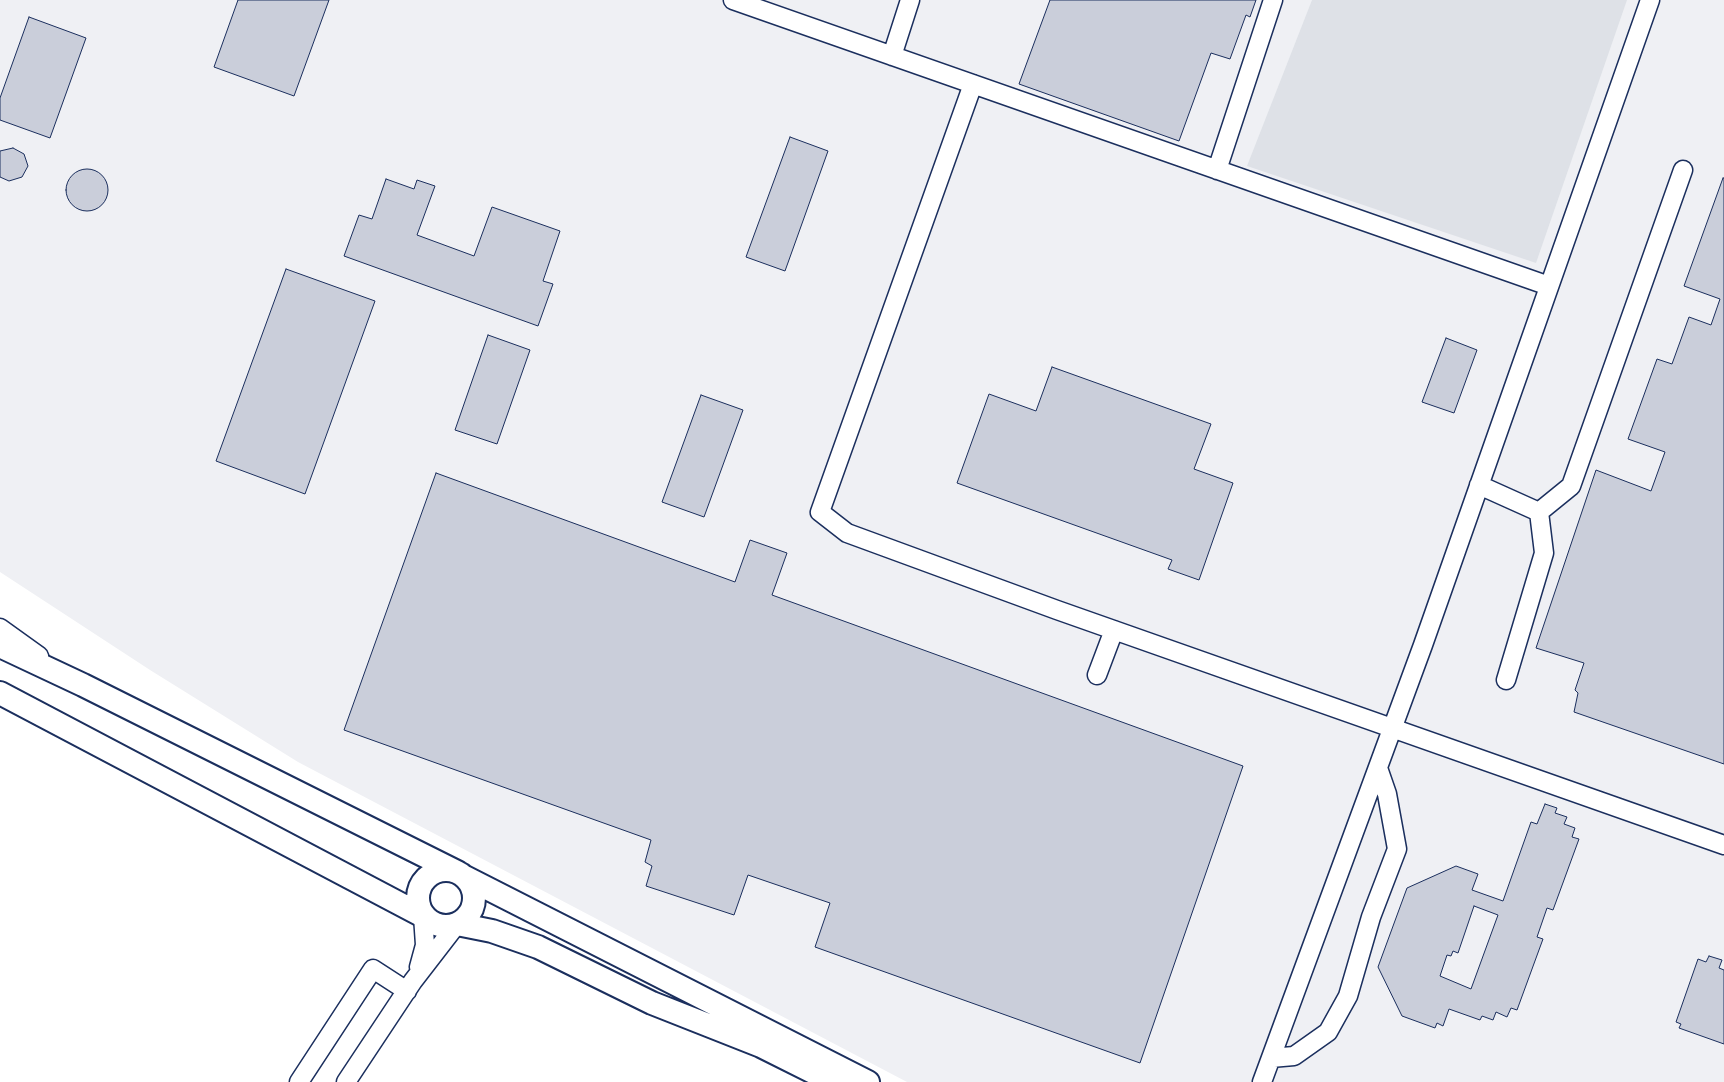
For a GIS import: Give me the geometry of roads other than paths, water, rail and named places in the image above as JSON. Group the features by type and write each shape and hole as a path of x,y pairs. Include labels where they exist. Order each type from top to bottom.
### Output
{"main road":[{"path":"0,646 83,685 868,1082"},
{"path":"0,694 439,926 457,924 492,931 538,947 652,1003 761,1046 833,1082"},
{"path":"423,916 417,898 423,881 438,871 461,875 474,893 474,903 465,919 457,924"}],"street":[{"path":"733,0 1549,286"},
{"path":"892,56 910,0"},
{"path":"1217,170 1273,0"},
{"path":"1262,1082 1392,729 1650,0"},
{"path":"973,84 820,512 847,533 1392,729 1724,845"},
{"path":"1539,512 1571,486 1683,170"},
{"path":"1479,485 1539,512"},
{"path":"1506,680 1544,553 1539,512"},
{"path":"0,628 83,685"},
{"path":"1097,675 1114,630"},
{"path":"1271,1058 1294,1056 1328,1032 1348,996 1371,917 1397,849 1387,794 1378,768"},
{"path":"410,986 425,945 426,933 423,916"},
{"path":"346,1082 410,986 457,924"},
{"path":"299,1082 373,969 410,986"}]}
